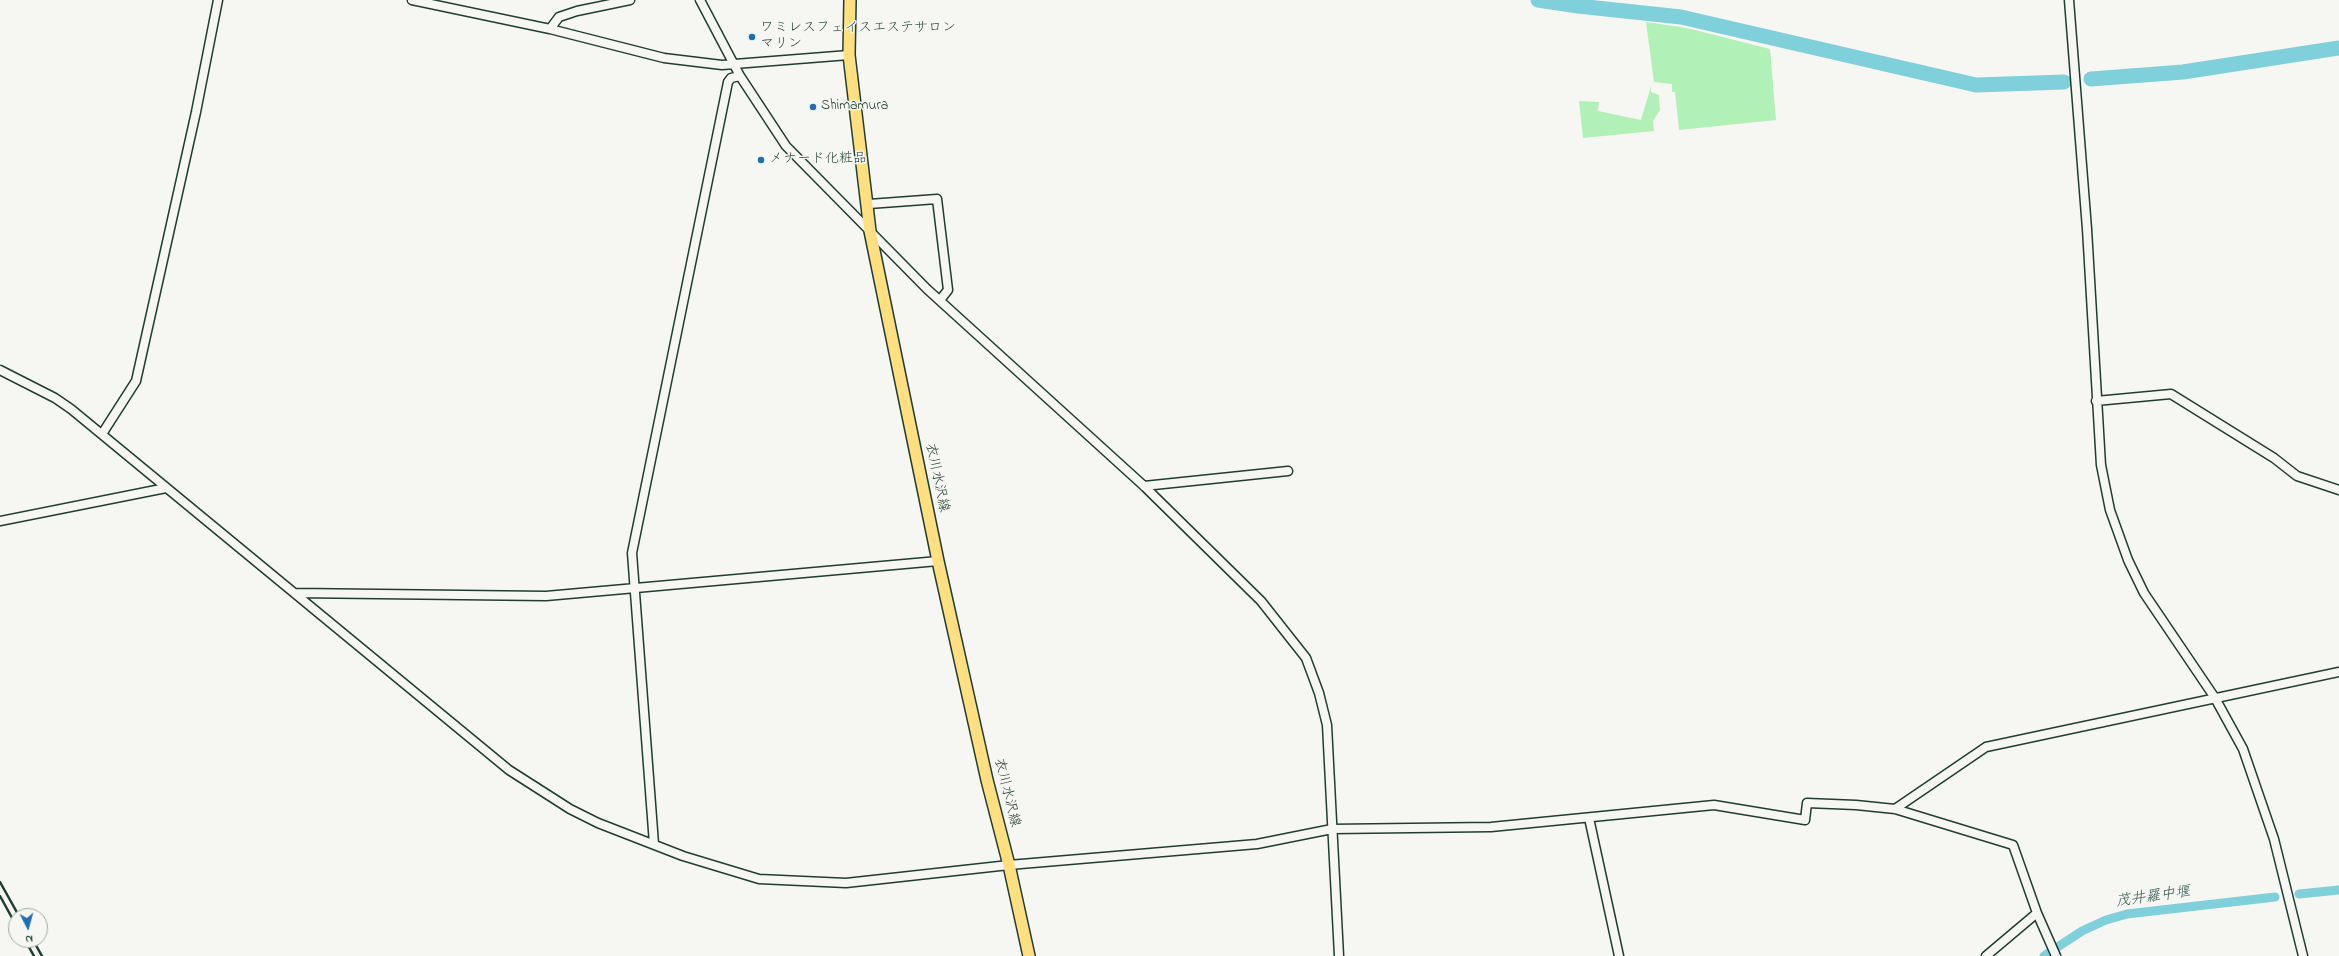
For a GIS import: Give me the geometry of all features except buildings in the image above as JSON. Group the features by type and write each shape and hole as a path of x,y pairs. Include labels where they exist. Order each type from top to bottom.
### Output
{"main road":[{"name":"衣川水沢線","path":"850,0 849,55 868,204 870,231 938,561 987,780 1009,864 1029,956"}],"street":[{"path":"102,434 136,381 196,112 218,0"},
{"path":"412,0 550,29 664,58 735,64 849,55"},
{"path":"550,29 559,17 577,11 630,0"},
{"path":"700,0 740,76 786,146 940,300 1144,486 1262,601 1306,658 1319,693 1327,725 1339,956"},
{"path":"2069,0 2086,222 2096,401 2101,465 2108,502 2128,560 2144,593 2215,698 2243,749 2274,839 2303,956"},
{"path":"654,844 632,559 637,526 728,82 731,78 740,76"},
{"path":"868,204 937,200 948,290 940,300"},
{"path":"0,370 55,398 102,434 509,770 570,809 598,823 683,856 759,879 801,883 846,884 1009,864 1257,844 1332,829 1490,827 1714,805 1805,820 1807,803 1894,809 2013,845 2037,913 2054,952"},
{"path":"2096,401 2171,394 2274,458 2297,476 2339,490"},
{"path":"1144,486 1288,472"},
{"path":"0,521 166,488"},
{"path":"295,593 546,596 938,561"},
{"path":"1894,809 1986,747 2339,672"},
{"path":"1589,818 1619,956"},
{"path":"1986,956 2037,913"}],"green space":[{"path":"1646,22 1687,28 1770,49 1776,120 1679,130 1675,92 1672,92 1672,84 1654,82"},
{"path":"1651,86 1651,92 1659,95 1660,110 1653,121 1654,131 1583,138 1579,101 1599,102 1598,111 1641,120"}],"waterway":[{"path":"1538,0 1578,6 1681,17 1976,85 2064,82"},
{"path":"2091,79 2183,72 2339,48"},
{"name":"茂井羅中堰","path":"2299,894 2339,890"},
{"name":"茂井羅中堰","path":"2044,956 2082,931 2106,920 2127,914 2275,897"}],"railway":[{"path":"0,882 15,908"},
{"path":"0,896 8,910"},
{"path":"30,948 34,956"},
{"path":"38,948 42,956"}],"place":[{"name":"ワミレスフェイスエステサロン マリン","path":"752,37"},
{"name":"Shimamura","path":"813,107"},
{"name":"メナード化粧品","path":"761,160"}]}
